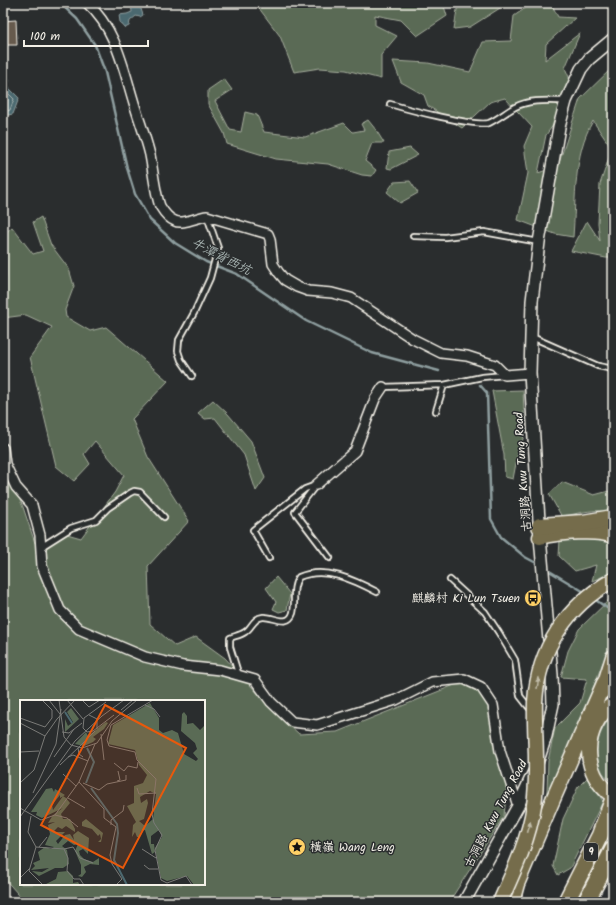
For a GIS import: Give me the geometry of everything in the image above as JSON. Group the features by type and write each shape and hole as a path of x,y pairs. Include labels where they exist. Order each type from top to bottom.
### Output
{"highway":[{"path":"540,532 613,518"},
{"name":"9","path":"566,902 600,834 613,800"},
{"name":"9","path":"586,902 613,850"}],"main road":[{"path":"540,532 548,535 587,532 606,533 613,536"},
{"path":"500,902 522,849 534,805 536,776 535,702 544,658 557,631 577,606 588,596 613,580"},
{"path":"512,902 517,884 604,684 613,658"},
{"path":"604,684 588,747 594,774 608,792"},
{"path":"519,902 593,730 601,715 613,704"}],"street":[{"path":"87,3 94,9 106,25 113,37 122,59 149,154 160,206 169,218 176,222 182,222 207,216 268,234 273,264 285,280 297,287 308,291 332,293 352,298 413,339 441,353 467,356 495,365 505,376 530,373"},
{"name":"古洞路 Kwu Tung Road","path":"464,902 518,806 536,767 547,719 553,704 530,373 532,301 539,242 559,127 566,101 581,69 589,59 613,39"},
{"path":"316,485 355,451 375,399 383,387"},
{"path":"3,448 6,464 16,487 32,505 40,535 42,566 60,610 79,629 145,657 184,666 220,670 255,680 270,702 292,722 317,725 396,700 432,682 464,679 481,687 493,705 500,751 518,806"}],"lane":[{"path":"390,104 476,123 488,123 517,106 540,100 566,101"},
{"path":"192,376 181,360 178,350 179,340 194,313 210,278 218,248 207,216"},
{"path":"413,236 445,237 484,232 539,242"},
{"path":"531,336 598,366 613,369"},
{"path":"383,387 444,385 482,377 505,376"},
{"path":"436,411 444,385"},
{"path":"269,558 253,530 305,489 316,485"},
{"path":"316,485 295,512 330,558"},
{"path":"40,548 71,528 96,520 108,508 134,491 140,492 164,517"},
{"path":"239,676 230,647 230,638 246,632 258,618 266,617 280,621 288,620 293,614 295,584 299,577 316,572 342,576 377,592"},
{"path":"450,580 485,612 499,632 515,660 520,696 537,714"}],"green space":[{"path":"255,3 336,3 337,7 352,3 443,3 447,16 417,36 401,20 375,15 375,25 397,36 381,55 381,79 346,70 320,68 294,72 280,36"},
{"path":"458,3 508,3 470,27 454,29"},
{"path":"529,3 551,3 558,17 575,18 546,44 545,60 580,33 565,68 576,93 546,135 538,173 558,166 580,99 613,67 613,258 571,251 587,221 600,241 598,223 600,184 612,149 593,121 582,148 579,162 575,193 573,237 555,234 518,220 528,173 524,146 532,127 505,98 490,102 462,128 428,106 424,95 401,82 393,61 428,63 470,72 483,42 511,41 514,16 530,5"},
{"path":"224,79 232,90 215,101 230,130 241,132 245,112 257,115 264,132 305,137 344,123 353,132 364,130 361,124 368,120 384,143 372,143 365,161 376,170 372,176 362,175 328,164 276,159 227,144 224,133 208,104 208,90"},
{"path":"410,148 418,155 391,169 387,168 389,152"},
{"path":"410,181 418,193 400,203 387,192 394,182"},
{"path":"41,217 51,245 69,269 74,286 65,310 66,317 90,331 106,327 168,381 132,419 148,457 189,521 148,566 150,624 175,646 196,637 225,658 275,712 299,734 337,732 457,684 478,685 499,724 508,774 504,816 449,902 25,902 3,877 3,462 23,507 35,543 46,546 67,534 81,538 115,492 124,475 95,441 84,454 90,464 74,481 56,466 30,357 52,327 26,315 3,318 3,284 6,276 6,260 3,250 3,235 12,227 33,254 43,251 33,222"},
{"path":"523,390 525,433 518,453 513,479 505,477 504,455 492,391"},
{"path":"213,400 228,414 251,441 265,478 256,491 244,455 215,418 205,419 198,413"},
{"path":"562,482 594,495 613,490 613,516 603,511 589,511 562,517 549,494"},
{"path":"613,537 613,562 609,562 613,572 592,581 596,565 575,571 559,556 560,540"},
{"path":"276,577 290,594 287,610 279,612 273,609 276,602 266,588"},
{"path":"613,596 613,666 603,662 589,699 590,718 566,764 557,808 542,812 547,791 548,761 555,728 580,703 587,679 561,677 568,651 579,629"},
{"path":"613,716 612,783 603,773 597,750 603,728"},
{"path":"587,778 603,801 570,868 558,875 553,866 563,819 578,787"}],"water":[{"path":"131,3 140,3 143,15 140,17 136,16 130,21 129,26 125,28 120,22 119,15 132,12"},
{"path":"3,77 7,77 9,80 8,87 19,98 13,114 3,116"}],"building":[{"path":"16,20 17,45 3,45 3,21"}],"waterway":[{"name":"牛潭背西坑","path":"60,3 77,19 95,45 105,72 127,168 135,194 150,220 175,243 206,262 237,274 306,321 372,353 439,371"},
{"path":"480,385 487,393 491,519 501,537 525,557 538,564"},
{"path":"546,569 586,593"},
{"path":"593,598 607,608"}],"place":[{"name":"麒麟村 Ki Lun Tsuen","path":"533,598"},
{"name":"橫嶺 Wang Leng","path":"297,847"}]}
